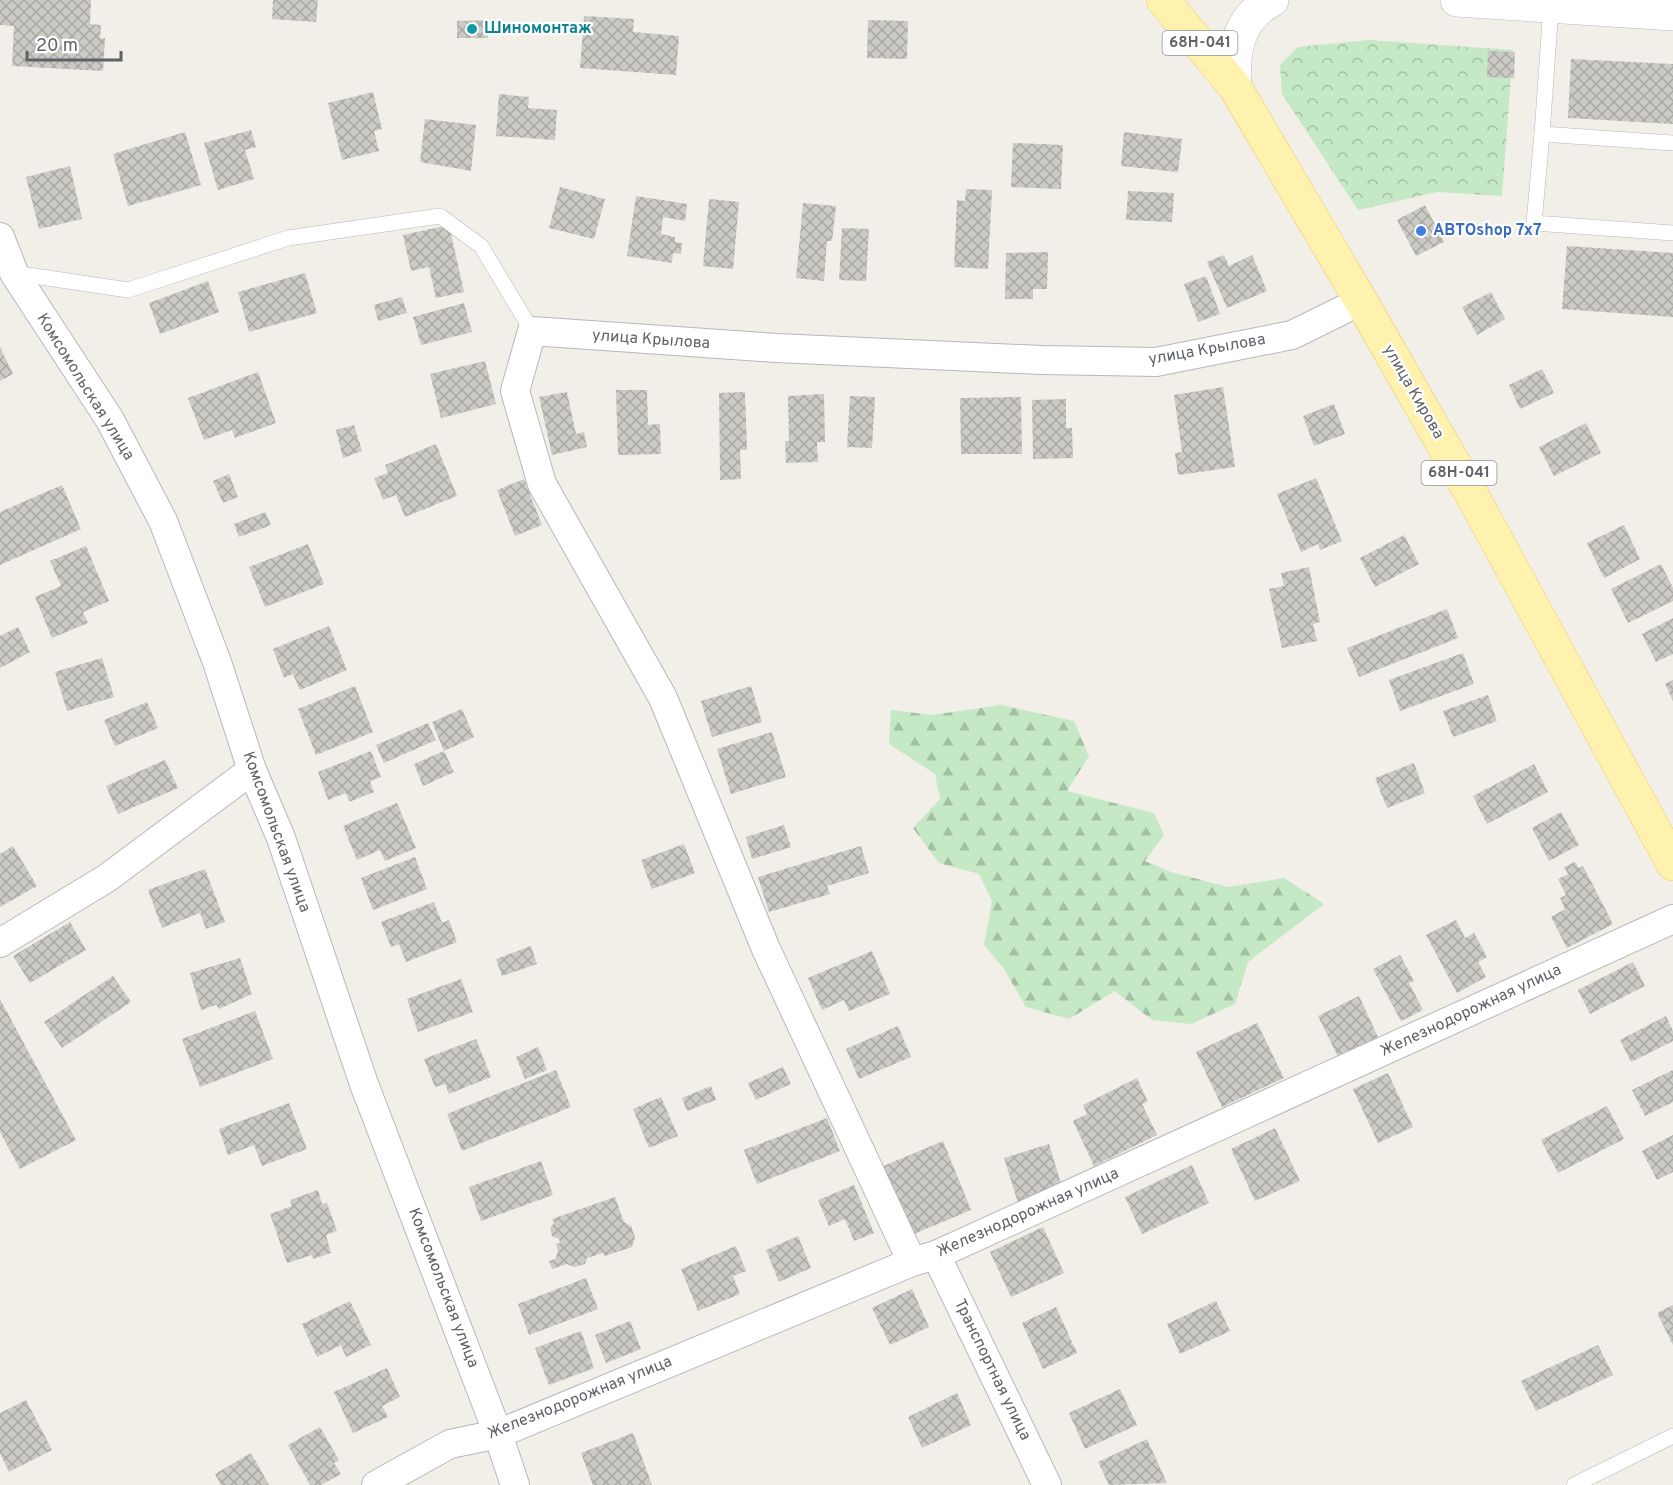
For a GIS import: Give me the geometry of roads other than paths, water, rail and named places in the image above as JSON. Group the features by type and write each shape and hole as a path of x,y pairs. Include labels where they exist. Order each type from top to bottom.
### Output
{"main road":[{"name":"улица Кирова","path":"1163,0 1235,87 1362,301 1473,497 1673,864"}],"street":[{"path":"1235,87 1233,62 1237,39 1249,18 1272,0"},
{"path":"1457,0 1673,14"},
{"name":"Комсомольская улица","path":"0,237 7,276 110,420 163,521 217,662 252,770 281,838 364,1084 498,1434 515,1485"},
{"name":"улица Крылова","path":"532,331 777,348 1042,360 1156,362 1292,334 1362,301"},
{"name":"Транспортная улица","path":"532,331 515,391 542,484 663,698 766,949 924,1259 1047,1485"},
{"path":"0,943 107,878 252,770"},
{"name":"Железнодорожная улица","path":"376,1485 450,1444 498,1434 924,1259 1673,919"}],"lane":[{"path":"1551,7 1534,223 1673,233"},
{"path":"1542,134 1673,143"},
{"path":"7,276 128,290 288,238 440,216 481,246 532,331"},
{"path":"1574,1485 1673,1436"}],"place":[{"name":"Шиномонтаж","path":"472,29"},
{"name":"АВТОshop 7x7","path":"1421,231"}]}
